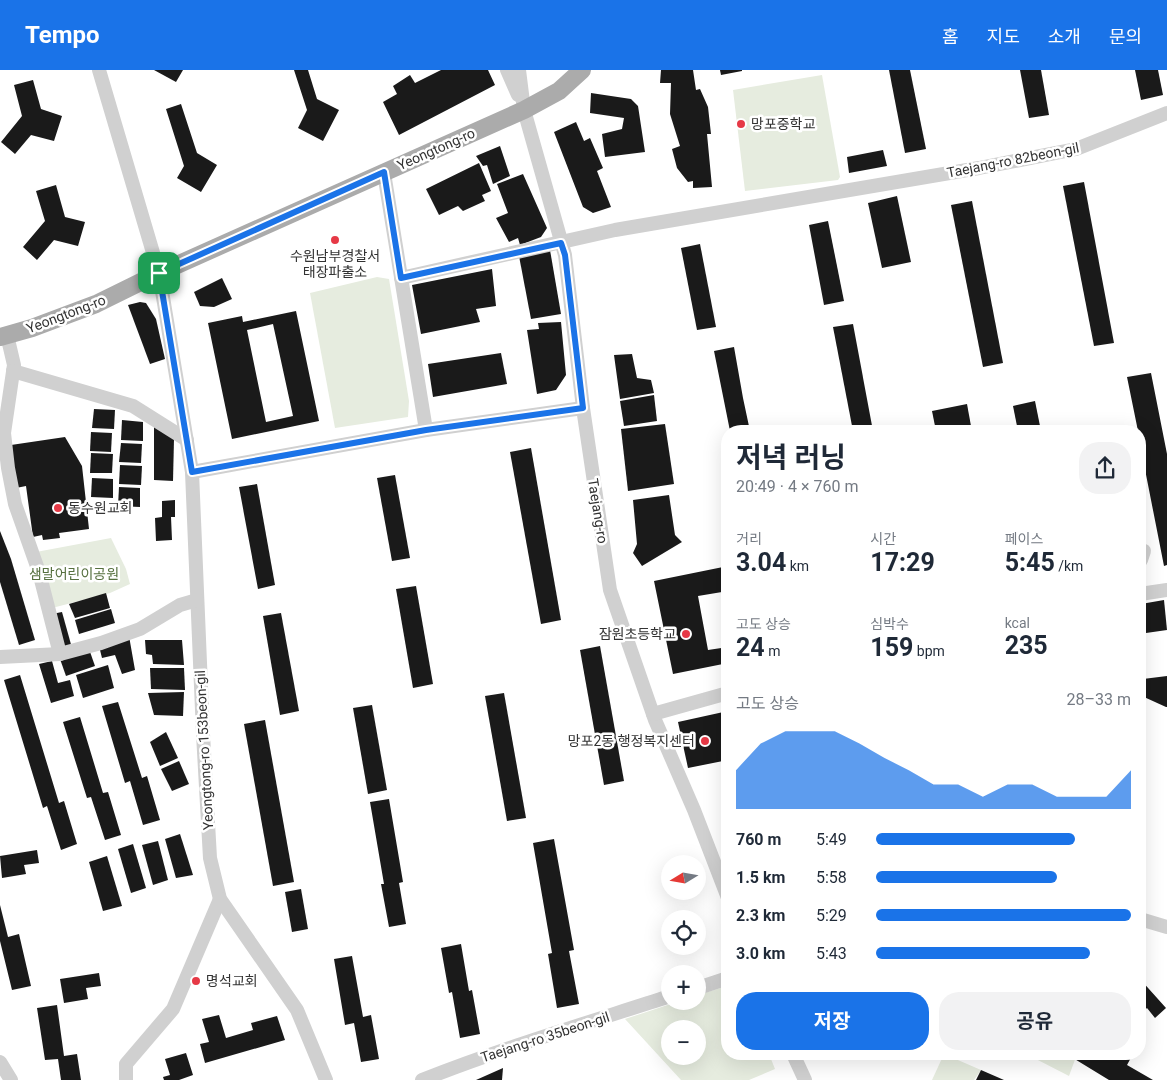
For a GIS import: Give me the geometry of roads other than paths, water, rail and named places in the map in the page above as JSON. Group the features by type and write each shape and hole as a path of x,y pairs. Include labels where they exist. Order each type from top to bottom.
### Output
{"main road":[{"name":"Yeongtong-ro","path":"4,336 32,328 96,304 159,273 524,110 559,91 582,70"}],"street":[{"name":"Yeongtong-ro 153beon-gil","path":"99,70 159,273 192,472 202,734 210,858 220,899 297,1010 326,1080"},
{"path":"507,70 524,110"},
{"path":"519,70 524,110"},
{"name":"Taejang-ro","path":"524,110 565,255 583,408 610,590 653,714 694,810 721,880"},
{"name":"Taejang-ro 82beon-gil","path":"401,278 615,230 979,168 1076,149 1167,113"},
{"path":"384,172 426,430"},
{"name":"Yeongtong-ro","path":"4,336 14,365 4,433 8,468 15,504 39,572 60,654"},
{"path":"13,371 133,406 187,440"},
{"path":"192,472 426,430 583,408"},
{"path":"1146,593 1167,590"},
{"path":"0,657 60,654 140,629 180,605 197,600"},
{"path":"653,714 721,696"},
{"path":"126,1080 126,1064 173,1009 220,899"},
{"path":"1146,921 1167,927"},
{"path":"706,985 721,980"},
{"name":"Taejang-ro 35beon-gil","path":"422,1080 442,1076 564,1030 661,999"},
{"path":"796,1060 805,1080"},
{"path":"0,1062 11,1080"}],"place":[{"name":"망포중학교","path":"741,124"},
{"name":"수원남부경찰서 태장파출소","path":"335,240"},
{"name":"동수원교회","path":"58,508"},
{"name":"잠원초등학교","path":"686,634"},
{"name":"망포2동 행정복지센터","path":"705,741"},
{"name":"명석교회","path":"196,981"}],"park label":[{"name":"샘말어린이공원","path":"74,574"}]}
